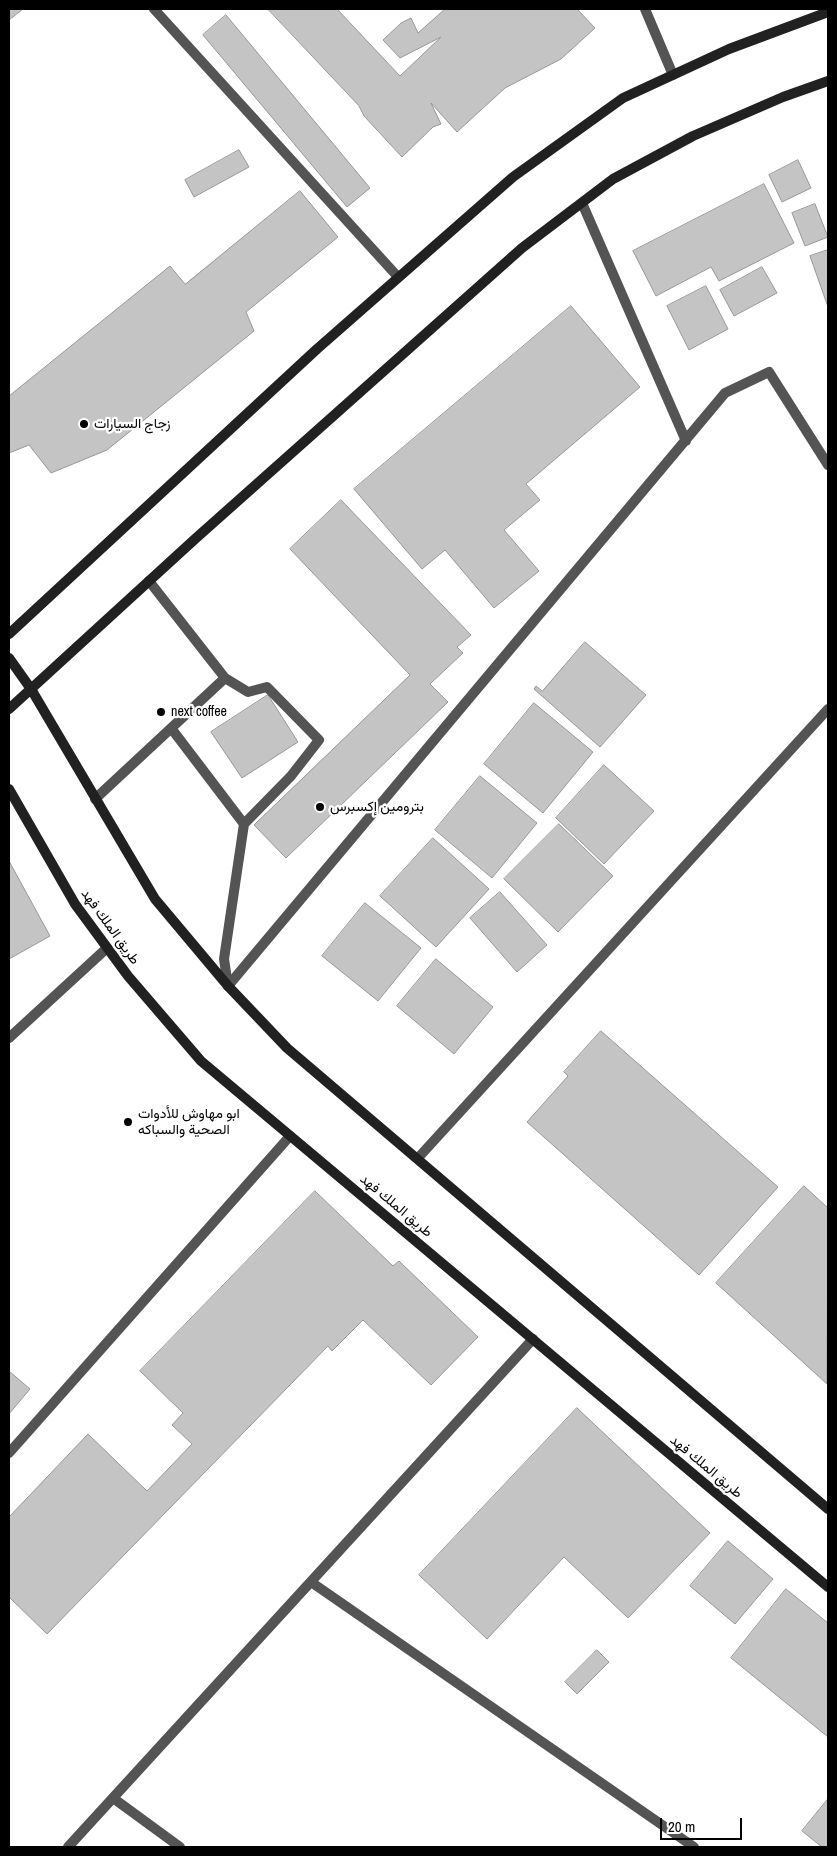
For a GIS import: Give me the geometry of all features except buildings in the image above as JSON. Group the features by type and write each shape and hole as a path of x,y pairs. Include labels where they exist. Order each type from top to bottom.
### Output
{"main road":[{"path":"9,634 317,349 513,177 623,98 729,49 828,12"},
{"path":"9,709 350,399 522,248 613,179 693,136 783,97 828,81"},
{"path":"9,658 31,689 155,899 228,986 287,1048 828,1510"},
{"name":"طريق الملك فهد","path":"9,790 75,904 128,976 201,1061 828,1587"}],"street":[{"path":"154,9 398,277"},
{"path":"646,9 672,75"},
{"path":"582,203 686,441"},
{"path":"228,986 725,394 769,372 828,465"},
{"path":"149,581 225,678 248,692 267,687 319,740 291,776 244,824 224,959 228,986"},
{"path":"95,799 225,678"},
{"path":"418,1158 828,709"},
{"path":"171,728 244,824"},
{"path":"9,1038 107,948"},
{"path":"9,1453 290,1136"},
{"path":"68,1847 533,1340"},
{"path":"311,1582 694,1847"},
{"path":"113,1798 180,1847"}],"place":[{"name":"زجاج السيارات","path":"84,424"},
{"name":"next coffee","path":"161,712"},
{"name":"بترومين إكسبرس","path":"320,807"},
{"name":"ابو مهاوش للأدوات الصحية والسباكه","path":"128,1122"}]}
